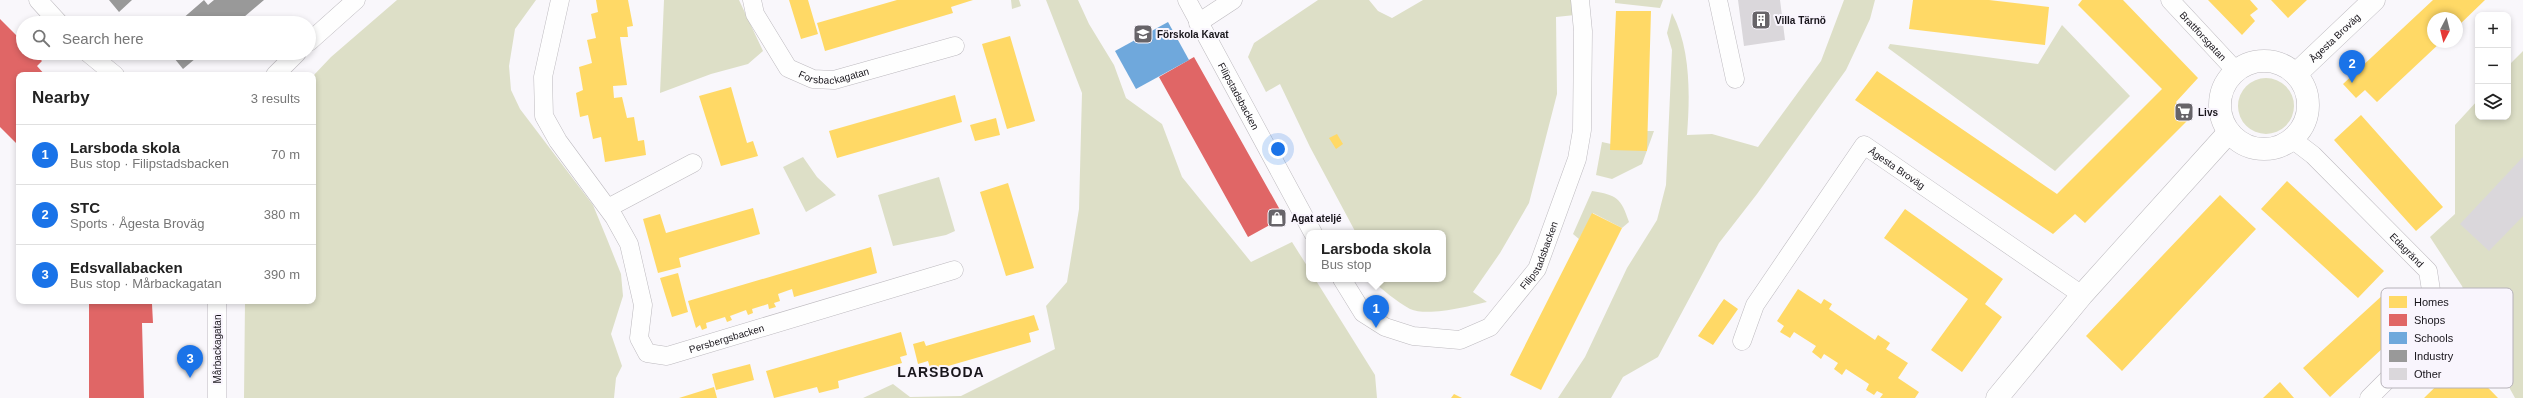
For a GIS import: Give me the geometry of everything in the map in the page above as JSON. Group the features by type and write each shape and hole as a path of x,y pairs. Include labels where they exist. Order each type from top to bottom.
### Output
{"main road":[{"name":"Ågesta Broväg","path":"2296,74 2374,0"},
{"path":"2261,61 2279,63 2296,74 2306,89 2308,109 2305,123 2292,139 2274,148 2258,148 2241,143 2229,132 2221,113 2221,95 2229,78 2236,71 2242,66 2261,61"},
{"path":"1997,398 2082,295 2229,132"}],"street":[{"path":"38,0 53,16"},
{"path":"316,36 356,0"},
{"name":"Persbergsbacken","path":"560,0 543,77 544,116 558,140 608,208 629,244 643,305 639,338 647,353 667,356 954,270"},
{"name":"Forsbackagatan","path":"752,0 755,14 788,68 813,79 834,80 955,46"},
{"name":"Filipstadsbacken","path":"1187,0 1198,23 1311,230"},
{"path":"1198,23 1233,0"},
{"name":"Filipstadsbacken","path":"1344,282 1363,313 1385,327 1413,336 1460,340 1490,327 1537,269 1577,158 1582,130 1583,31 1580,0"},
{"path":"1718,0 1735,79"},
{"name":"Brattforsgatan","path":"2170,0 2236,71"},
{"path":"97,60 111,72"},
{"path":"278,72 290,60"},
{"name":"Edagränd","path":"2292,139 2313,155 2428,271 2431,288"},
{"name":"Ågesta Broväg","path":"1742,341 1755,305 1864,144 2082,295"},
{"path":"608,208 693,163"},
{"name":"Mårbackagatan","path":"217,304 217,398"},
{"name":"Edagränd","path":"2369,398 2381,386"}],"green space":[{"path":"397,0 536,0 515,29 509,66 511,90 520,109 593,205 621,274 623,296 611,334 622,366 616,378 614,398 244,398 245,304 316,304 316,73 331,57"},
{"path":"664,0 739,0 763,51 748,64 711,74 660,93"},
{"path":"1011,0 1019,0 1021,6 1012,9"},
{"path":"1046,0 1078,0 1089,24 1114,65 1126,98 1162,124 1182,177 1251,262 1292,242 1306,264 1306,282 1317,282 1375,375 1377,398 863,398 893,384 910,397 961,396 1055,349 1046,306 1067,282 1079,209 1082,93"},
{"path":"1318,0 1369,0 1378,11 1392,18 1423,0 1573,0 1575,15 1556,17 1557,94 1529,203 1500,253 1473,292 1487,302 1448,310 1427,312 1418,311 1410,309 1400,303 1374,282 1446,282 1446,230 1354,230 1310,147 1280,84 1266,92 1248,57 1254,43"},
{"path":"1615,0 1663,0 1660,8 1615,3"},
{"path":"1844,0 1875,0 1870,19 1846,70 1757,194 1719,243 1658,357 1623,377 1611,398 1558,398 1585,357 1627,268 1657,220 1666,185 1672,50 1667,33 1672,13 1683,42 1688,73 1689,105 1687,135 1712,134 1758,147 1821,61"},
{"path":"2062,25 2130,96 2055,171 1888,48 1890,44 2038,64"},
{"path":"2523,51 2523,398 2515,398 2509,388 2513,388 2513,288 2463,288 2430,237 2455,214 2455,125 2475,103 2475,120 2511,120 2511,63"},
{"path":"2260,78 2272,78 2286,86 2294,100 2292,117 2286,126 2272,134 2260,134 2250,129 2243,122 2238,112 2238,100 2243,90 2250,83"},
{"path":"1647,131 1654,131 1642,164 1612,179 1596,175 1602,142 1611,144"},
{"path":"803,157 817,177 836,195 806,212 783,167"},
{"path":"939,177 955,231 946,235 893,246 878,195"},
{"path":"1592,191 1607,194 1617,199 1629,222 1622,228 1593,213 1579,239 1573,234"}],"building: Homes":[{"path":"596,0 628,0 633,26 627,27 628,37 620,37 627,85 613,86 614,98 622,97 627,118 634,117 638,141 644,140 646,155 605,162 601,137 593,139 588,115 580,117 576,93 583,90 579,67 592,63 587,40 596,38 591,14 598,12"},
{"path":"789,0 808,0 818,34 801,39"},
{"path":"897,0 973,0 951,7 953,13 825,51 817,23"},
{"path":"1913,0 1989,0 2049,7 2045,45 1909,29"},
{"path":"2082,0 2123,0 2198,78 2176,102 2189,119 2085,223 2075,214 2053,234 1855,100 1877,71 2057,194 2162,89 2078,5"},
{"path":"2208,0 2250,0 2258,9 2250,15 2255,21 2242,35"},
{"path":"2271,0 2307,0 2288,18"},
{"path":"2433,0 2485,0 2463,21 2463,12 2427,12 2427,48 2435,48 2377,102 2365,90 2356,98 2343,84"},
{"path":"1616,11 1651,11 1647,151 1610,150"},
{"path":"1010,36 1035,121 1007,129 982,44"},
{"path":"731,87 747,143 753,141 758,156 721,166 699,96"},
{"path":"955,95 962,122 837,158 829,131"},
{"path":"2361,115 2443,207 2416,231 2334,140"},
{"path":"996,118 1000,135 975,141 970,125"},
{"path":"1337,134 1343,144 1336,149 1329,138"},
{"path":"2287,181 2384,271 2358,298 2261,209"},
{"path":"1008,183 1034,268 1006,276 980,192"},
{"path":"2220,195 2256,229 2122,371 2086,336"},
{"path":"753,208 760,234 679,258 681,267 658,273 643,219 660,214 666,233"},
{"path":"1905,209 2003,279 1985,304 2002,317 1962,372 1931,350 1968,299 1884,238"},
{"path":"1592,213 1622,228 1541,390 1510,375"},
{"path":"871,247 877,273 794,297 792,289 778,294 780,301 774,303 776,307 769,309 768,304 752,309 753,313 748,315 746,310 730,316 732,320 727,322 725,317 706,323 707,328 702,330 700,325 696,328 688,301"},
{"path":"678,273 688,312 672,317 660,278"},
{"path":"1798,289 1821,304 1824,299 1832,304 1829,309 1875,340 1878,335 1890,343 1886,349 1908,363 1898,378 1919,392 1915,398 1880,398 1883,394 1877,391 1874,395 1866,390 1869,384 1846,369 1842,375 1834,369 1838,363 1824,354 1821,359 1812,352 1816,346 1794,332 1790,338 1780,332 1784,326 1777,321"},
{"path":"2381,297 2381,350 2330,397 2303,368"},
{"path":"1724,299 1738,309 1713,345 1698,336"},
{"path":"1034,315 1039,330 1029,333 1031,342 931,371 928,361 918,364 913,344 924,341 926,346"},
{"path":"901,332 907,355 900,357 902,363 838,381 839,388 819,393 817,387 774,398 766,371"},
{"path":"750,364 754,380 716,390 712,374"},
{"path":"2280,382 2294,398 2263,398"},
{"path":"714,387 717,398 679,398"},
{"path":"2434,388 2488,388 2498,398 2424,398"},
{"path":"1454,394 1462,398 1451,398"}],"building: Shops":[{"path":"0,19 16,35 16,60 41,60 42,61 37,66 42,72 16,72 16,143 0,127"},
{"path":"1194,57 1284,217 1248,237 1159,77"},
{"path":"89,304 152,304 153,323 142,323 144,398 89,398"}],"building: Schools":[{"path":"1168,22 1189,60 1136,89 1115,51"}],"building: Industry":[{"path":"109,0 132,0 119,12"},
{"path":"204,0 208,5 214,0 264,0 245,16 186,16"},
{"path":"176,60 194,60 183,69"}],"building: Other":[{"name":"Villa Tärnö","path":"1738,0 1780,0 1785,40 1744,46"},
{"path":"2523,157 2523,216 2489,251 2460,224"}],"place":[{"name":"Villa Tärnö","path":"1761,20"},
{"name":"Förskola Kavat","path":"1143,34"},
{"name":"STC","path":"2352,83"},
{"name":"Livs","path":"2184,112"},
{"name":"Agat ateljé","path":"1277,218"},
{"name":"Larsboda skola","path":"1376,328"},
{"name":"Edsvallabacken","path":"190,378"}],"district":[{"name":"LARSBODA","path":"941,372"}]}
